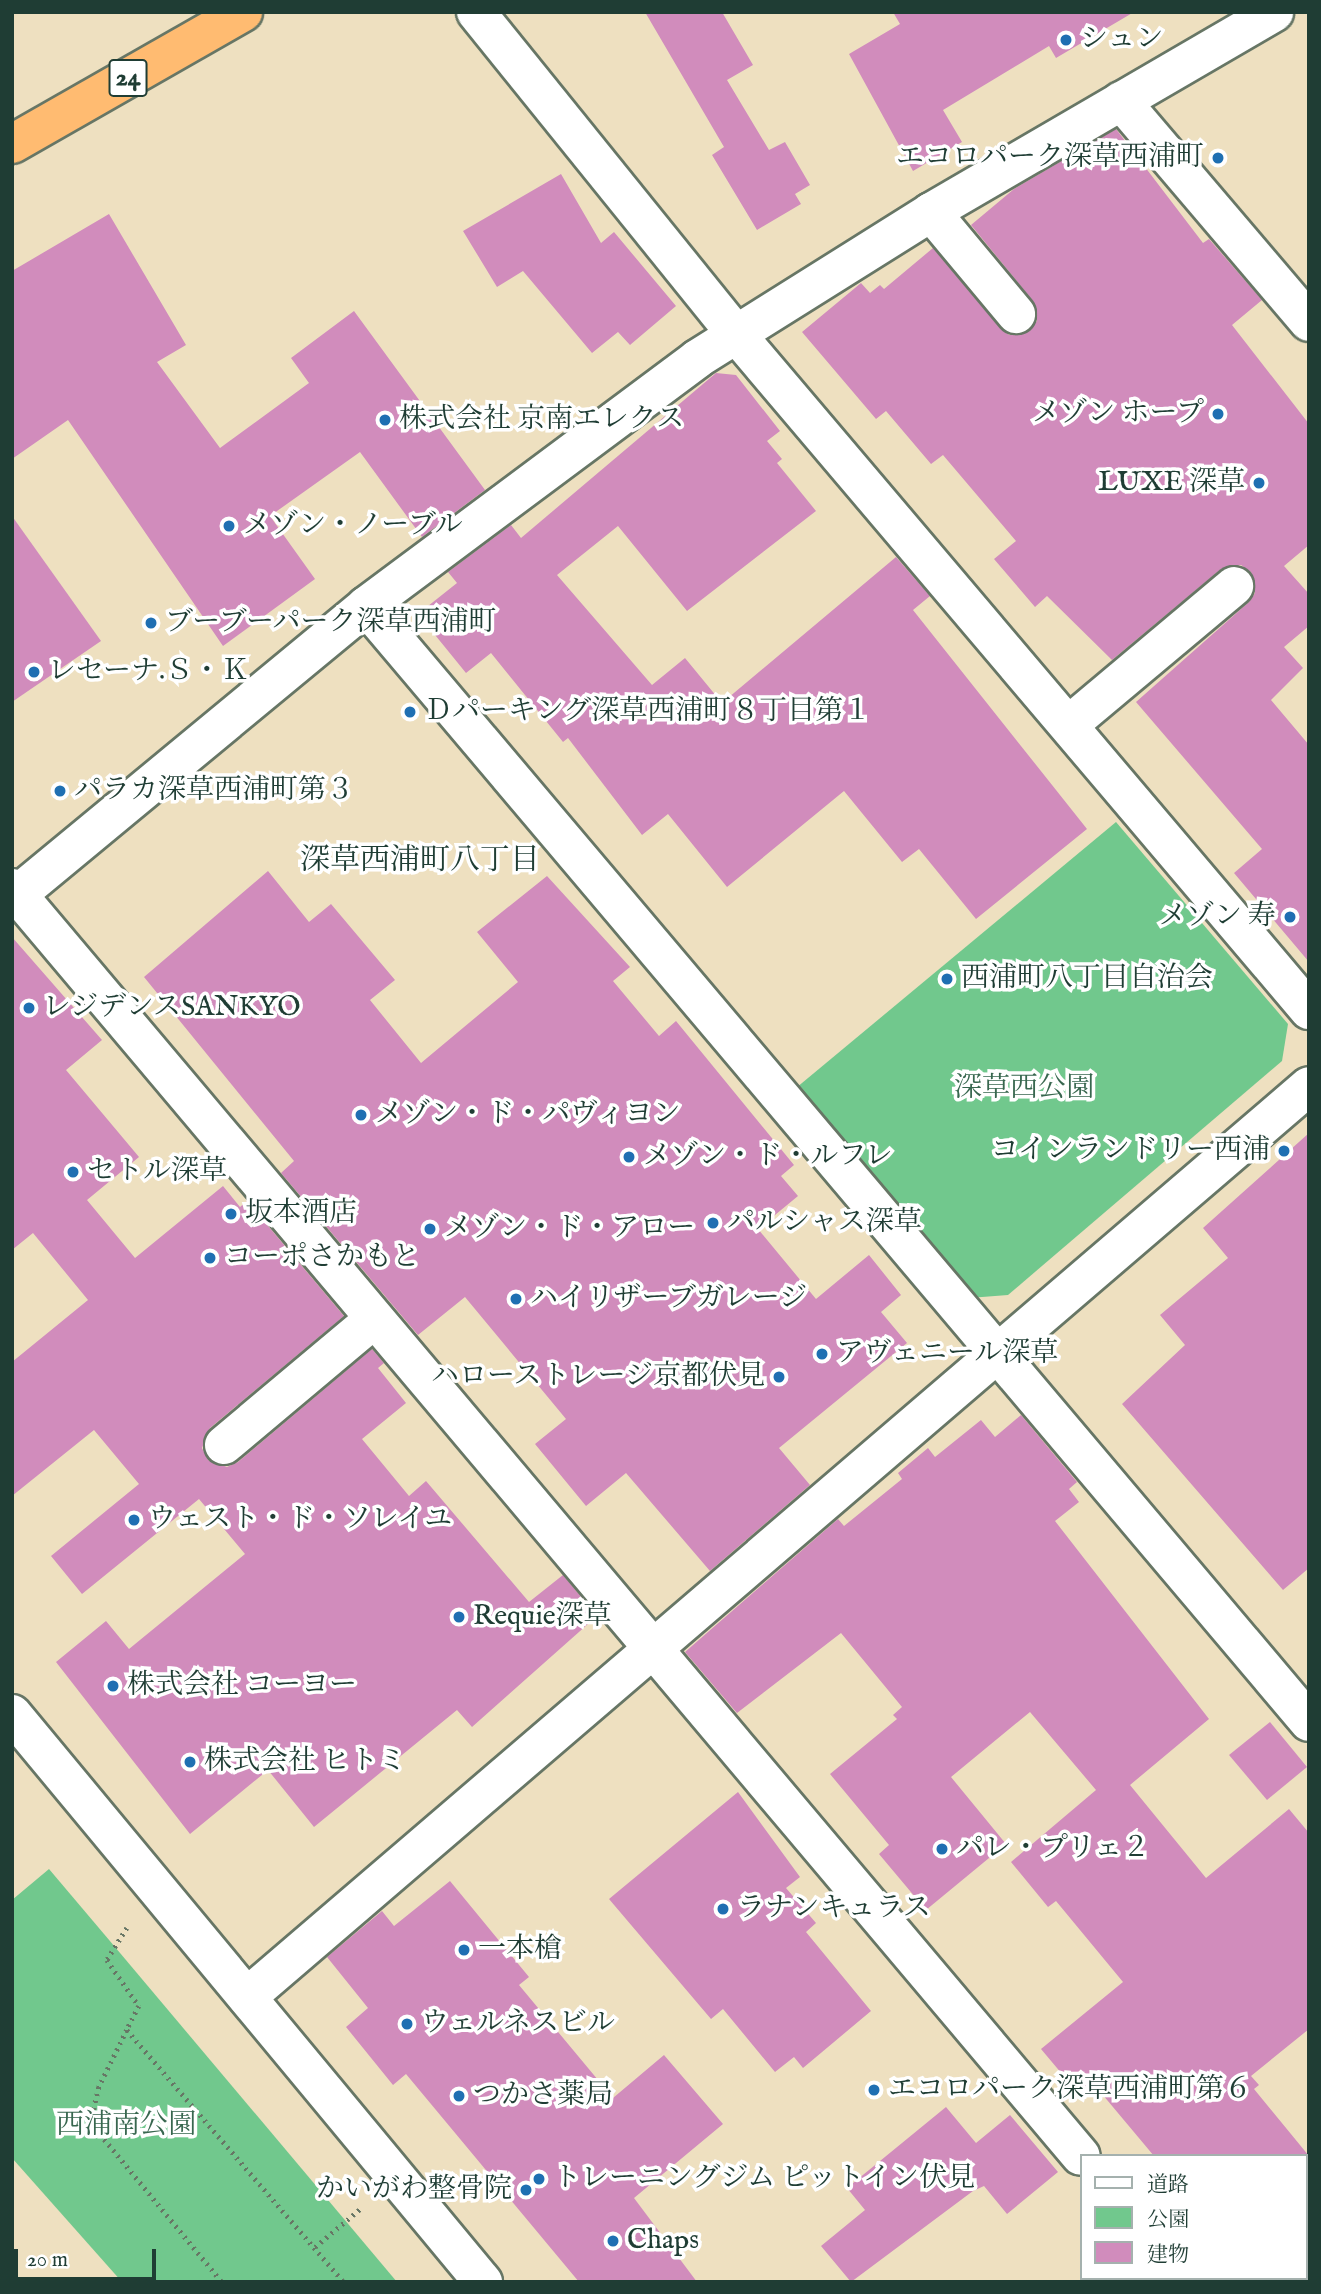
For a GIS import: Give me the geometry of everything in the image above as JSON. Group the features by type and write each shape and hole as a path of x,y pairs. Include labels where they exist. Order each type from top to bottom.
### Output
{"highway":[{"name":"24","path":"12,145 243,12"}],"street":[{"path":"477,12 737,335 1071,723 1309,1010"},
{"path":"1080,2155 14,894 366,606 737,335 931,212 1274,12"},
{"path":"1121,102 1309,322"},
{"path":"931,212 1016,314"},
{"path":"1071,723 1234,586"},
{"path":"366,606 998,1359 1309,1722"},
{"path":"247,1997 652,1650 998,1359 1309,1086"},
{"path":"225,1445 374,1319"},
{"path":"12,1714 483,2282"}],"path":[{"path":"127,1928 107,1960 139,2006 99,2087 91,2123 222,2282"},
{"path":"127,2030 344,2282"},
{"path":"315,2247 359,2209"}],"green space":[{"name":"深草西公園","path":"1116,822 1288,1024 1282,1061 1008,1295 969,1298 796,1088"},
{"name":"西浦南公園","path":"49,1869 397,2282 122,2282 12,2158 12,1900"}],"building":[{"path":"645,12 722,12 753,65 727,80 769,150 785,142 810,185 795,194 801,204 757,230 712,155 724,147"},
{"path":"893,12 1134,12 1056,58 1049,46 943,110 962,142 913,171 849,54 900,24"},
{"path":"1116,129 1203,243 1209,239 1262,300 1232,325 1309,424 1309,545 1284,566 1309,594 1309,626 1284,647 1303,668 1271,700 1309,745 1309,962 1234,873 1262,849 1136,702 1249,602 1255,593 1251,572 1241,565 1221,569 1112,660 1047,596 1035,607 994,559 1016,541 943,455 931,464 886,411 876,419 802,332 861,283 870,293 880,285 884,289 933,248 1000,328 1009,335 1029,331 1037,321 1033,301 971,225 1014,189"},
{"path":"561,174 601,243 614,232 676,306 630,345 618,332 592,353 523,271 497,287 463,231"},
{"path":"109,214 186,345 157,362 220,448 309,383 291,358 354,311 485,490 422,537 360,452 270,516 315,579 223,646 68,420 12,459 12,271"},
{"path":"716,373 736,375 780,431 767,441 782,459 777,463 816,511 687,611 618,526 557,575 652,685 685,658 722,703 896,557 930,596 913,610 1087,829 976,919 919,849 902,862 844,791 727,887 668,814 642,835 568,738 563,742 491,653 466,673 418,614 457,583 448,572 511,525 521,538"},
{"name":"レセーナ.Ｓ・Ｋ","path":"12,516 101,641 12,702"},
{"path":"268,871 309,922 331,904 395,980 370,1000 421,1063 518,982 477,932 547,876 630,967 613,981 659,1036 676,1021 794,1165 781,1176 798,1196 758,1229 816,1299 869,1255 901,1295 881,1312 907,1343 779,1448 810,1485 710,1571 626,1473 586,1506 535,1444 566,1419 465,1297 418,1335 281,1173 294,1161 144,977"},
{"path":"12,937 102,1040 66,1070 139,1157 87,1200 135,1258 223,1186 240,1207 247,1201 344,1316 210,1428 202,1448 208,1460 227,1467 238,1462 372,1349 384,1363 378,1368 406,1403 362,1439 409,1496 426,1481 529,1602 563,1575 597,1616 472,1727 457,1710 314,1827 268,1770 190,1834 56,1662 106,1621 129,1649 245,1554 199,1499 82,1594 51,1556 139,1484 94,1430 12,1496 12,1362 88,1300 33,1233 12,1250"},
{"path":"1309,1133 1309,1568 1283,1590 1122,1404 1185,1345 1160,1315 1228,1258 1203,1228"},
{"path":"1021,1415 1077,1482 1069,1489 1079,1502 1055,1521 1209,1719 1130,1785 1206,1878 1289,1809 1309,1833 1309,2029 1251,2076 1259,2085 1254,2089 1309,2156 1152,2154 1092,2082 1078,2093 1041,2049 1123,1982 1056,1901 1048,1907 1011,1862 1096,1790 1030,1712 951,1777 1006,1844 926,1910 879,1854 889,1845 830,1774 897,1719 893,1715 902,1707 841,1633 737,1713 685,1652 838,1519 844,1526 902,1479 898,1473 928,1448 935,1457 981,1420 995,1437"},
{"path":"1270,1722 1307,1767 1267,1800 1229,1755"},
{"path":"738,1792 800,1877 786,1888 816,1923 806,1932 871,2011 803,2068 794,2057 775,2072 723,2009 711,2019 609,1899"},
{"path":"450,1881 529,1977 519,1985 613,2098 664,2055 723,2124 634,2198 697,2282 579,2282 406,2074 393,2085 346,2027 368,2008 327,1957 382,1911 394,1926"},
{"path":"946,2107 976,2143 1010,2115 1058,2172 1007,2214 984,2186 973,2191 851,2282 821,2246 865,2210 847,2188"}],"place":[{"name":"シュン","path":"1066,40"},
{"name":"エコロパーク深草西浦町","path":"1218,158"},
{"name":"メゾン ホープ","path":"1218,414"},
{"name":"株式会社 京南エレクス","path":"385,420"},
{"name":"LUXE 深草","path":"1259,483"},
{"name":"メゾン・ノーブル","path":"229,526"},
{"name":"ブーブーパーク深草西浦町","path":"151,623"},
{"name":"レセーナ.Ｓ・Ｋ","path":"34,672"},
{"name":"Ｄパーキング深草西浦町８丁目第１","path":"410,712"},
{"name":"パラカ深草西浦町第３","path":"60,791"},
{"name":"メゾン 寿","path":"1290,917"},
{"name":"西浦町八丁目自治会","path":"947,979"},
{"name":"レジデンスSANKYO","path":"29,1008"},
{"name":"メゾン・ド・パヴィヨン","path":"361,1115"},
{"name":"コインランドリー西浦","path":"1284,1151"},
{"name":"メゾン・ド・ルフレ","path":"629,1157"},
{"name":"セトル深草","path":"73,1172"},
{"name":"坂本酒店","path":"231,1214"},
{"name":"パルシャス深草","path":"713,1223"},
{"name":"メゾン・ド・アロー","path":"430,1229"},
{"name":"コーポさかもと","path":"210,1258"},
{"name":"ハイリザーブガレージ","path":"516,1299"},
{"name":"アヴェニール深草","path":"822,1354"},
{"name":"ハローストレージ京都伏見","path":"779,1377"},
{"name":"ウェスト・ド・ソレイユ","path":"134,1520"},
{"name":"Requie深草","path":"459,1617"},
{"name":"株式会社 コーヨー","path":"113,1686"},
{"name":"株式会社 ヒトミ","path":"190,1762"},
{"name":"パレ・プリェ２","path":"942,1849"},
{"name":"ラナンキュラス","path":"723,1909"},
{"name":"一本槍","path":"464,1950"},
{"name":"ウェルネスビル","path":"407,2024"},
{"name":"エコロパーク深草西浦町第６","path":"874,2090"},
{"name":"つかさ薬局","path":"459,2096"},
{"name":"トレーニングジム ピットイン伏見","path":"539,2179"},
{"name":"かいがわ整骨院","path":"526,2190"},
{"name":"Chaps","path":"613,2241"}],"district":[{"name":"深草西浦町八丁目","path":"420,861"}]}
